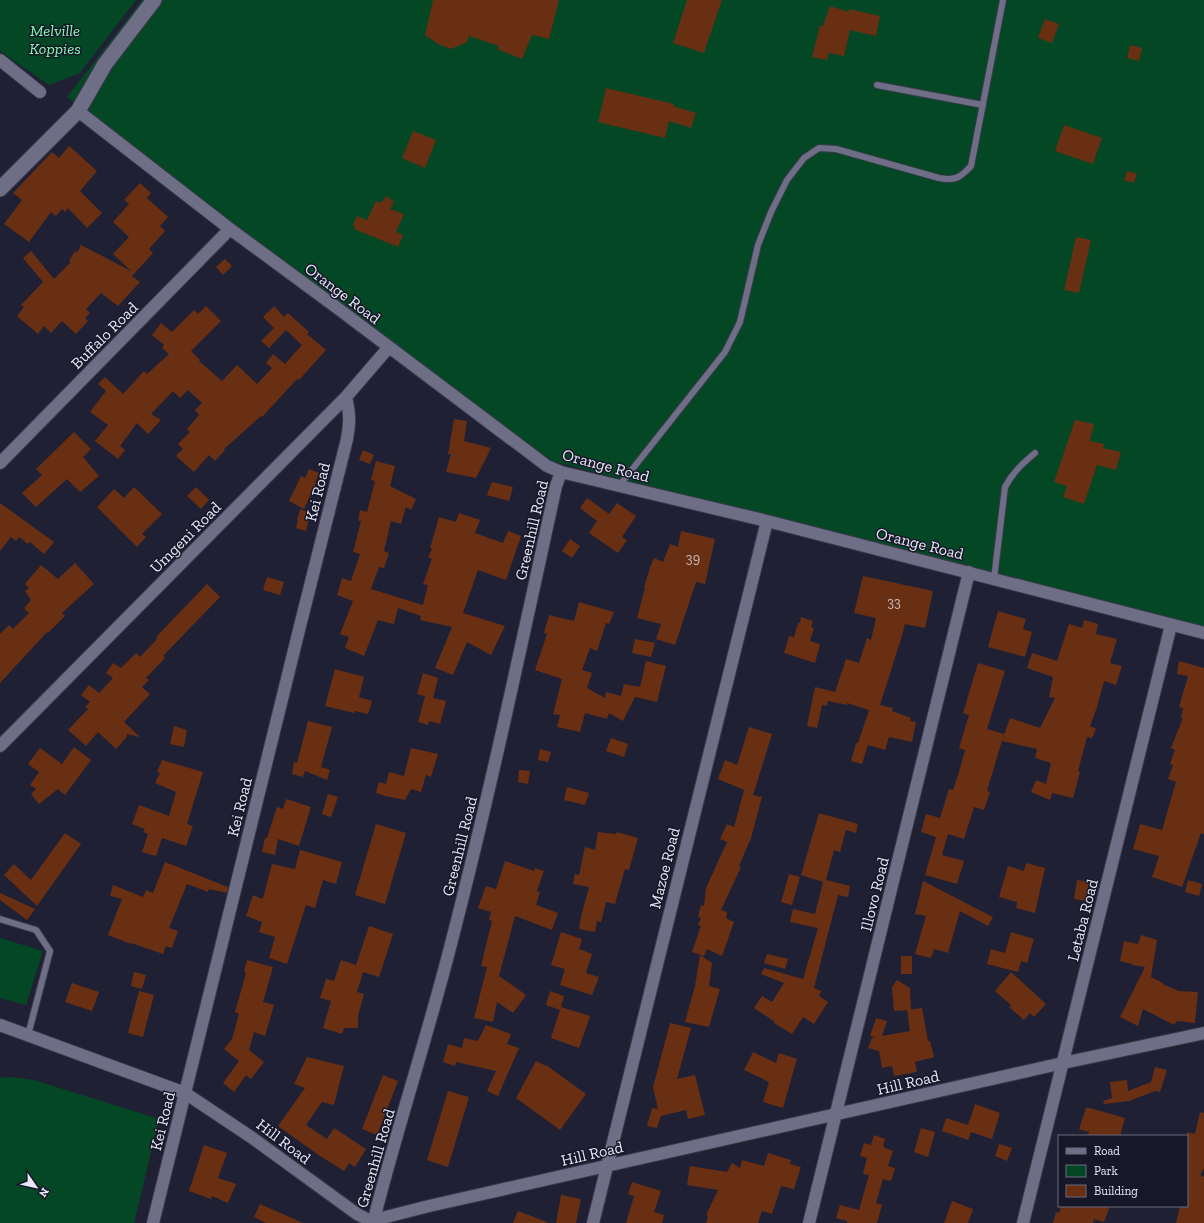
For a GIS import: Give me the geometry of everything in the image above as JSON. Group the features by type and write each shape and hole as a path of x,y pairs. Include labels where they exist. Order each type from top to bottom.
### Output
{"street":[{"path":"0,189 78,111 105,64 154,0"},
{"path":"0,60 40,92"},
{"name":"Orange Road","path":"78,111 230,229 547,466 561,472 767,520 1204,633"},
{"name":"Buffalo Road","path":"0,463 230,229"},
{"name":"Umgeni Road","path":"0,746 346,397 389,347"},
{"name":"Kei Road","path":"153,1223 347,439 350,425 350,414 346,397"},
{"name":"Greenhill Road","path":"374,1222 470,872 492,780 556,486 561,472"},
{"name":"Mazoe Road","path":"593,1223 767,520"},
{"name":"Illovo Road","path":"809,1223 969,572"},
{"name":"Letaba Road","path":"1023,1223 1172,625"},
{"name":"Hill Road","path":"0,1025 185,1093 251,1136 357,1214 374,1222 429,1206 1063,1063 1204,1033"}],"lane":[{"path":"619,486 725,352 740,322 758,245 771,212 787,180 804,158 820,148 836,149 951,180 963,175 971,166 1003,0"},
{"path":"877,85 983,105"},
{"path":"994,579 1005,487 1010,476 1034,453"},
{"path":"0,919 36,930 50,951 28,1035"}],"green space":[{"name":"Melville Koppies","path":"0,0 136,0 80,73 49,85 0,51"},
{"path":"142,0 1204,0 1204,631 552,461 382,343 67,97"},
{"path":"0,938 43,951 26,1005 0,998"},
{"path":"10,1077 34,1080 159,1119 134,1223 0,1223 0,1078"}],"building":[{"path":"433,0 559,0 549,39 532,35 522,59 497,49 499,46 469,36 467,42 451,49 438,44 425,35"},
{"path":"687,0 722,0 704,53 673,43"},
{"path":"830,6 849,12 849,9 880,16 876,36 850,30 844,56 829,53 827,60 812,57 820,25 823,26"},
{"path":"1045,19 1059,24 1052,43 1038,38"},
{"path":"1130,45 1142,48 1139,61 1127,58"},
{"path":"606,88 674,104 673,106 696,113 691,128 669,121 665,138 598,122"},
{"path":"1064,125 1102,138 1093,164 1055,151"},
{"path":"413,131 436,140 425,168 402,158"},
{"path":"69,146 97,171 80,191 102,213 87,228 68,208 65,212 62,209 56,216 51,212 29,242 4,224 22,200 13,193 52,152 59,158"},
{"path":"1127,171 1137,174 1134,183 1124,180"},
{"path":"140,183 151,193 147,198 168,217 160,226 165,231 149,249 153,253 132,276 140,282 118,306 101,293 86,309 90,313 85,318 88,321 76,334 62,321 51,333 44,326 38,334 17,316 24,307 21,305 43,282 23,258 31,251 54,279 71,262 69,261 75,251 77,253 81,245 131,271 113,254 129,237 113,222 129,204 124,200"},
{"path":"386,196 394,202 390,209 404,214 396,232 403,235 398,247 354,229 355,227 353,225 357,216 367,220 376,201 381,203"},
{"path":"1076,237 1091,240 1079,293 1064,290"},
{"path":"225,259 232,266 223,275 216,267"},
{"path":"206,306 221,321 191,351 200,360 199,361 222,381 237,365 257,384 272,368 266,363 273,354 285,364 302,345 286,330 269,348 261,341 274,328 263,317 274,306 284,317 288,313 309,332 307,334 326,350 262,417 261,416 224,449 225,450 215,461 209,455 194,472 176,456 183,449 178,444 190,432 187,429 199,415 195,410 202,403 188,390 180,398 173,391 151,414 161,420 148,434 137,423 120,446 125,450 118,459 95,441 108,425 90,412 106,391 98,384 105,377 123,394 144,371 147,374 169,354 162,348 164,345 152,335 161,323 172,332 194,310 198,314"},
{"path":"454,419 467,421 464,441 491,448 476,478 446,472 451,454 448,454"},
{"path":"1075,420 1094,424 1090,441 1104,444 1103,448 1121,452 1116,470 1097,465 1084,504 1063,497 1067,486 1054,482"},
{"path":"74,432 91,449 83,457 99,476 80,492 67,479 36,507 22,493 42,475 36,469"},
{"path":"363,450 374,455 370,464 359,460"},
{"path":"376,461 395,466 390,486 416,499 411,510 406,507 401,524 391,521 384,551 389,553 384,568 379,567 371,589 423,605 428,585 423,584 432,559 428,557 432,549 430,548 439,517 456,522 459,513 480,520 475,533 503,543 508,531 521,536 506,580 478,570 463,613 505,626 491,655 467,642 453,675 435,668 452,627 420,620 421,616 398,608 394,624 378,620 364,656 345,648 349,637 340,634 353,601 337,595 342,578 351,581 360,554 353,552 361,521 358,521 360,510 367,512 375,481 371,480"},
{"path":"309,469 319,473 304,509 289,501 301,476 305,478"},
{"path":"492,482 513,487 509,501 487,495"},
{"path":"134,487 162,514 142,534 146,537 137,547 97,507 114,489 124,498"},
{"path":"196,487 209,500 201,509 187,496"},
{"path":"587,498 609,514 617,503 636,516 622,537 627,540 618,553 589,533 597,521 580,508"},
{"path":"0,503 54,542 44,554 30,542 28,544 19,537 16,541 11,537 0,551"},
{"path":"300,509 310,513 306,531 296,528"},
{"path":"681,531 715,539 705,584 696,582 675,645 656,639 661,624 637,618 644,588 654,558 663,562 670,544 678,547"},
{"path":"570,539 580,546 572,558 562,551"},
{"path":"75,563 94,584 62,613 65,616 48,633 47,632 0,683 0,634 9,625 13,629 29,613 24,608 31,600 25,591 29,588 25,584 41,565 58,579"},
{"path":"863,576 933,591 925,628 905,624 880,705 893,708 892,711 911,718 910,721 916,722 912,742 889,737 885,750 868,745 862,764 851,761 856,743 858,743 869,710 847,703 847,705 828,701 827,706 822,705 817,728 807,726 815,687 835,692 846,659 859,663 867,638 871,640 876,618 854,613"},
{"path":"267,577 284,582 280,595 263,590"},
{"path":"207,584 220,597 163,656 165,658 146,678 149,680 142,687 150,694 124,722 140,737 127,734 126,738 116,749 98,732 86,746 68,730 88,709 85,707 90,702 81,695 89,685 99,693 113,678 106,673 113,663 121,668 136,653 140,657 158,638 156,637"},
{"path":"579,602 614,612 609,624 606,623 597,651 590,648 582,670 592,673 587,688 605,698 606,692 621,696 624,684 640,687 646,661 666,666 657,702 635,697 623,721 609,713 607,719 585,713 580,732 557,727 560,715 553,714 562,679 535,670 547,634 544,633 549,615 574,621"},
{"path":"998,611 1026,619 1023,629 1032,632 1025,657 988,647"},
{"path":"801,617 813,621 811,627 814,628 810,641 820,644 815,663 784,653 789,636 794,637"},
{"path":"1084,620 1098,624 1096,634 1117,639 1110,663 1122,666 1116,685 1104,681 1090,726 1096,729 1092,738 1087,737 1073,798 1052,793 1050,800 1031,792 1036,780 1046,784 1051,763 1035,758 1037,749 1002,741 1010,718 1040,728 1055,698 1049,697 1053,677 1027,668 1032,653 1057,661 1069,624 1082,628"},
{"path":"635,639 655,643 651,657 632,653"},
{"path":"1179,661 1204,668 1204,834 1201,833 1182,887 1152,877 1159,856 1133,849 1140,824 1162,830 1176,782 1168,779 1173,765 1170,764 1175,750 1171,748 1183,718 1181,718 1183,708 1179,707 1188,676 1177,674"},
{"path":"978,663 1005,671 987,729 1004,734 987,791 990,792 984,810 974,807 964,839 948,834 942,855 964,861 957,884 925,875 936,837 921,832 926,814 940,818 949,789 953,790 965,750 959,748 969,715 963,713"},
{"path":"335,669 364,677 359,697 372,701 368,714 355,711 354,713 325,706"},
{"path":"423,673 438,678 433,698 446,701 440,724 429,721 428,725 418,722 425,696 417,694"},
{"path":"308,721 332,727 321,767 330,770 327,780 305,771 303,777 292,774 294,762 297,763"},
{"path":"174,726 187,730 184,747 170,744"},
{"path":"749,727 772,734 753,795 762,797 751,838 739,866 741,867 721,910 727,912 726,918 734,922 722,956 707,949 704,956 692,952 701,926 698,925 701,918 698,917 701,905 704,906 706,888 727,842 720,839 727,824 734,827 744,790 718,779 725,760 737,765"},
{"path":"611,738 628,744 624,757 606,751"},
{"path":"74,747 91,760 65,795 58,789 39,804 31,794 36,789 30,785 39,772 28,764 40,748 62,764"},
{"path":"411,748 438,754 431,777 426,775 421,792 411,789 405,800 376,793 379,782 386,784 389,772 404,776"},
{"path":"540,749 551,752 548,762 538,760"},
{"path":"162,760 203,772 187,824 193,826 186,846 162,838 156,856 142,852 148,834 143,832 145,829 132,824 139,805 169,816 176,792 155,783 160,773 157,772"},
{"path":"519,770 530,771 528,784 518,782"},
{"path":"567,787 589,793 585,805 564,800"},
{"path":"328,794 338,797 331,817 322,814"},
{"path":"286,799 311,807 299,846 278,839 275,855 262,852 265,838 267,838 277,807 283,809"},
{"path":"819,813 858,824 856,833 846,830 840,852 834,850 826,880 850,886 848,897 838,895 814,988 821,991 819,996 828,1002 814,1024 803,1017 792,1034 754,1008 762,996 772,1002 784,983 761,974 764,968 803,979 818,928 790,922 793,909 815,914 823,882 801,875"},
{"path":"376,824 406,833 385,904 355,895"},
{"path":"598,832 616,834 617,832 638,838 629,870 625,869 615,904 606,902 601,922 597,921 595,932 579,929 589,887 573,884 575,874 579,875 585,847 595,850"},
{"path":"65,833 81,844 37,906 4,875 14,864 31,880"},
{"path":"300,850 342,862 336,884 323,880 315,908 306,905 287,964 269,958 275,937 259,932 262,922 246,916 253,895 262,899 263,898 272,864 295,869"},
{"path":"505,861 534,871 535,868 544,871 537,891 540,892 536,905 558,913 552,930 515,916 499,976 526,995 513,1013 497,1002 493,1022 474,1018 487,967 481,966 492,921 489,920 491,912 478,908 486,886 496,889"},
{"path":"165,862 228,887 227,893 209,889 208,892 187,884 169,928 178,931 172,948 166,946 163,954 108,935 122,899 110,896 113,885 143,897 146,890 153,893"},
{"path":"1026,863 1045,868 1035,913 1016,908 1017,902 999,897 1008,866 1024,871"},
{"path":"789,874 800,877 792,905 781,902"},
{"path":"1077,880 1089,882 1087,901 1074,899"},
{"path":"1188,880 1202,884 1199,896 1185,892"},
{"path":"923,881 993,917 988,926 960,911 948,953 934,949 931,958 915,954 926,916 915,914"},
{"path":"0,893 35,909 27,920 0,900"},
{"path":"369,926 393,934 379,977 363,972 357,992 364,994 358,1016 358,1028 344,1028 342,1034 323,1028 331,1001 320,998 326,979 334,981 341,960 356,965"},
{"path":"561,932 582,939 579,949 592,954 586,973 599,977 592,995 560,985 565,969 551,965"},
{"path":"1011,932 1034,939 1027,963 1021,961 1018,972 987,964 991,949 1005,953"},
{"path":"1141,935 1157,940 1151,977 1163,983 1162,984 1179,991 1198,992 1195,1023 1177,1021 1174,1025 1143,1009 1138,1026 1120,1017 1145,967 1120,961 1124,941 1138,944"},
{"path":"767,954 788,959 785,969 764,963"},
{"path":"700,955 712,963 709,986 720,989 709,1027 685,1022 695,986"},
{"path":"901,956 912,956 912,974 901,974"},
{"path":"247,960 273,967 263,1002 274,1005 265,1036 254,1032 249,1050 264,1062 251,1079 246,1075 234,1092 223,1083 239,1061 224,1049 232,1039 239,1014 235,1012 246,973 244,972"},
{"path":"134,972 146,975 142,989 131,986"},
{"path":"1011,972 1046,1004 1034,1017 1030,1013 1024,1020 1009,1007 1011,1005 995,991"},
{"path":"897,980 910,988 911,1010 894,1011 892,987"},
{"path":"72,983 99,992 92,1011 65,1002"},
{"path":"139,991 154,995 143,1037 128,1033"},
{"path":"550,991 564,996 560,1010 546,1005"},
{"path":"561,1007 590,1016 579,1048 551,1038"},
{"path":"922,1008 928,1041 930,1041 934,1057 915,1062 917,1072 894,1076 892,1066 882,1068 879,1051 868,1048 872,1038 875,1037 870,1036 876,1018 887,1021 882,1036 910,1031 907,1010"},
{"path":"670,1023 691,1028 677,1079 695,1075 705,1115 688,1119 686,1110 661,1116 657,1128 647,1126 652,1108 658,1109 653,1087"},
{"path":"486,1025 511,1034 507,1044 519,1048 498,1096 487,1091 496,1071 456,1062 455,1066 443,1062 448,1044 462,1048 464,1038 478,1041"},
{"path":"753,1052 776,1063 779,1053 797,1059 783,1108 763,1102 769,1082 744,1070"},
{"path":"307,1057 344,1066 334,1105 322,1102 306,1125 327,1139 334,1128 366,1149 355,1167 349,1163 344,1171 278,1126 305,1088 294,1084"},
{"path":"536,1061 546,1065 586,1094 560,1130 516,1098"},
{"path":"1155,1067 1167,1070 1160,1092 1155,1091 1129,1101 1104,1104 1103,1101 1112,1098 1110,1082 1127,1080 1128,1091 1151,1082"},
{"path":"383,1075 398,1081 377,1135 362,1129"},
{"path":"448,1091 469,1097 448,1167 427,1160"},
{"path":"975,1104 1000,1113 992,1139 971,1132 968,1140 942,1131 946,1118 968,1125"},
{"path":"1086,1108 1125,1118 1120,1135 1088,1135 1089,1132 1079,1129"},
{"path":"1200,1112 1204,1113 1204,1168 1200,1175 1204,1177 1204,1223 1176,1223 1180,1207 1188,1207 1187,1132 1195,1134"},
{"path":"921,1128 935,1132 928,1157 914,1152"},
{"path":"874,1135 885,1139 883,1147 893,1151 888,1166 895,1168 891,1181 883,1179 876,1203 882,1205 877,1223 847,1223 847,1221 836,1218 840,1205 859,1210 869,1175 863,1174 867,1158 860,1156 864,1143 871,1145"},
{"path":"999,1144 1012,1148 1007,1161 995,1156"},
{"path":"204,1145 227,1153 218,1178 236,1184 228,1203 212,1196 211,1199 189,1191"},
{"path":"768,1153 791,1160 790,1164 801,1167 794,1189 781,1186 772,1214 762,1211 758,1223 706,1223 708,1216 706,1215 718,1190 687,1185 690,1166 727,1172 732,1163 740,1168 742,1160 764,1166"},
{"path":"632,1182 661,1191 654,1212 664,1215 662,1223 626,1223 634,1196 628,1194"},
{"path":"561,1195 581,1199 576,1223 556,1223"},
{"path":"952,1201 973,1209 968,1223 944,1223"},
{"path":"260,1204 303,1223 266,1223 254,1217"},
{"path":"1061,1207 1110,1207 1104,1222 1094,1219 1093,1223 1053,1223 1056,1212 1059,1213"},
{"path":"518,1211 547,1222 547,1223 513,1223"}]}
